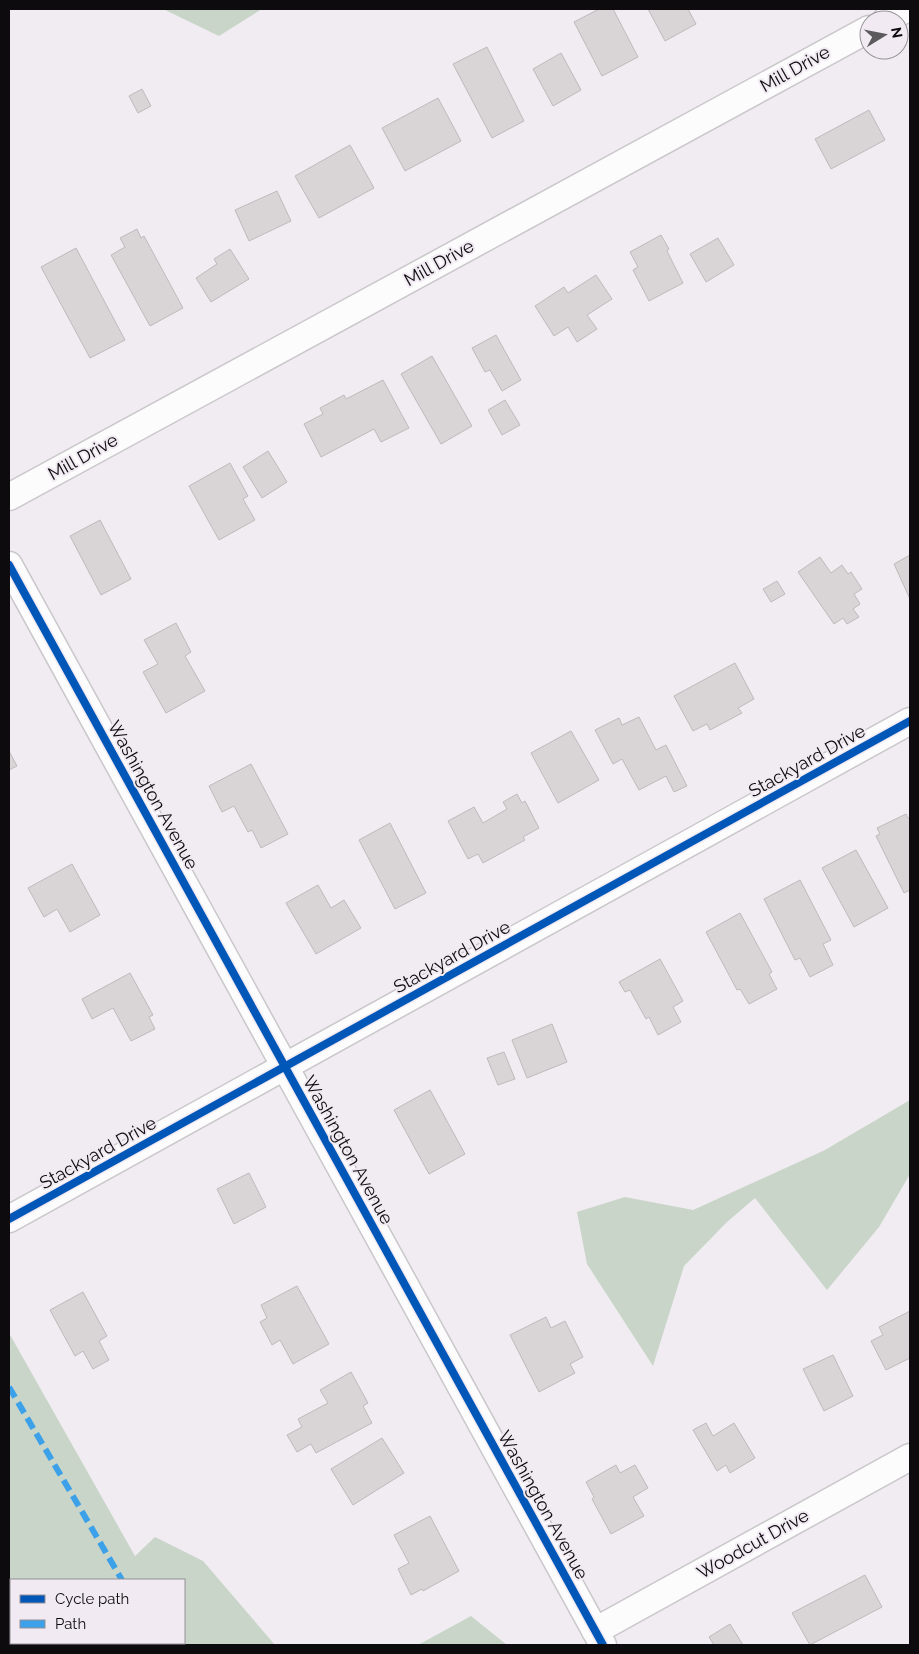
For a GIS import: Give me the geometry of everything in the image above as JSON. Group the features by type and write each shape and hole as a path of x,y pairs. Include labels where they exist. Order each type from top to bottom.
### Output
{"street":[{"name":"Mill Drive","path":"9,497 859,34"},
{"name":"Washington Avenue","path":"9,564 599,1638"},
{"name":"Stackyard Drive","path":"9,1220 910,721"},
{"name":"Woodcut Drive","path":"599,1638 910,1457"}],"green space":[{"path":"163,9 262,9 219,36"},
{"path":"910,1100 910,1174 879,1227 827,1290 755,1198 727,1222 684,1266 653,1366 587,1264 577,1212 625,1197 693,1210 825,1150"},
{"path":"9,1333 135,1556 155,1537 203,1561 275,1645 9,1645"},
{"path":"471,1616 507,1645 418,1645"}],"building":[{"path":"599,9 613,9 638,57 602,76 574,22"},
{"path":"648,9 688,9 696,24 665,41"},
{"path":"487,47 524,121 492,138 453,64"},
{"path":"561,53 581,90 553,106 533,69"},
{"path":"142,89 151,106 138,113 129,96"},
{"path":"438,98 461,141 405,171 382,128"},
{"path":"869,110 885,140 831,169 815,139"},
{"path":"350,145 374,188 319,218 295,176"},
{"path":"277,191 291,221 249,241 235,210"},
{"path":"137,229 141,238 144,236 183,308 150,326 111,255 125,247 120,238"},
{"path":"661,235 683,283 649,301 633,270 638,267 630,252"},
{"path":"718,238 734,265 706,282 690,254"},
{"path":"76,248 125,340 90,358 41,267"},
{"path":"230,249 249,279 211,302 196,278 217,264 214,259"},
{"path":"596,275 612,299 587,315 597,329 577,342 568,327 554,336 535,306 564,287 568,293"},
{"path":"496,335 521,380 502,391 490,370 485,372 472,348"},
{"path":"432,356 472,426 441,444 401,374"},
{"path":"383,380 409,428 381,442 374,429 321,457 304,424 323,414 320,408 344,395 346,399"},
{"path":"505,400 520,425 502,435 488,410"},
{"path":"268,451 287,482 262,498 243,467"},
{"path":"230,463 248,496 243,499 255,520 219,540 189,486"},
{"path":"100,520 131,579 101,595 70,536"},
{"path":"910,555 910,599 894,564"},
{"path":"820,557 831,573 842,565 848,574 851,572 862,589 854,594 860,604 853,609 859,617 847,624 843,618 834,624 798,572"},
{"path":"777,581 785,594 771,602 763,589"},
{"path":"176,623 191,652 185,656 205,691 166,713 143,672 158,664 144,640"},
{"path":"735,663 754,699 738,708 742,713 710,730 707,724 693,731 674,696"},
{"path":"639,717 656,750 666,745 687,786 674,792 666,776 639,790 622,759 613,764 595,730 619,718 622,725"},
{"path":"571,731 599,780 558,803 531,753"},
{"path":"9,751 17,766 9,770"},
{"path":"251,764 288,834 261,848 252,830 248,832 234,806 222,812 209,786"},
{"path":"517,794 522,803 525,801 539,828 523,837 525,840 483,863 478,854 468,859 448,821 474,807 483,823 507,809 503,802"},
{"path":"906,814 910,818 910,890 904,893 876,836 880,834 877,828"},
{"path":"390,823 426,893 395,909 359,840"},
{"path":"856,850 888,908 854,927 822,868"},
{"path":"72,864 100,915 70,932 57,909 44,917 28,888"},
{"path":"800,880 831,940 823,944 833,965 810,977 800,958 795,960 764,899"},
{"path":"318,885 331,908 344,900 361,928 316,954 286,903"},
{"path":"740,913 772,972 769,974 777,989 749,1004 740,989 737,990 706,932"},
{"path":"660,959 683,1001 673,1007 681,1022 658,1035 649,1017 646,1019 630,990 625,992 619,982"},
{"path":"130,973 153,1015 149,1017 155,1029 131,1041 113,1008 92,1019 82,999"},
{"path":"552,1024 567,1062 527,1078 512,1040"},
{"path":"504,1052 515,1079 498,1085 487,1058"},
{"path":"430,1090 465,1154 429,1174 394,1110"},
{"path":"249,1173 266,1207 234,1224 217,1189"},
{"path":"297,1286 329,1344 293,1364 280,1340 272,1345 260,1322 267,1318 261,1305"},
{"path":"83,1292 107,1336 99,1341 109,1360 93,1369 83,1351 75,1356 50,1310"},
{"path":"910,1311 910,1358 886,1370 871,1341 883,1335 879,1327"},
{"path":"546,1317 551,1328 565,1321 583,1357 570,1364 575,1373 539,1392 510,1335"},
{"path":"833,1355 853,1396 824,1411 803,1369"},
{"path":"351,1372 368,1403 363,1406 372,1423 316,1453 311,1444 297,1452 287,1435 302,1427 298,1419 328,1403 320,1390"},
{"path":"706,1423 713,1436 734,1423 755,1458 730,1473 726,1465 717,1471 693,1430"},
{"path":"382,1438 404,1473 353,1505 331,1469"},
{"path":"616,1465 620,1473 635,1465 648,1488 633,1497 644,1516 611,1534 592,1499 594,1497 586,1482"},
{"path":"430,1516 459,1571 423,1591 422,1589 411,1595 398,1569 409,1563 394,1535"},
{"path":"865,1575 882,1607 810,1645 792,1613"},
{"path":"730,1624 743,1645 714,1645 709,1637"}],"marked path":[{"path":"9,1387 121,1579"}],"cycle path":[{"path":"9,565 603,1645"},
{"path":"9,1219 910,721"}]}
